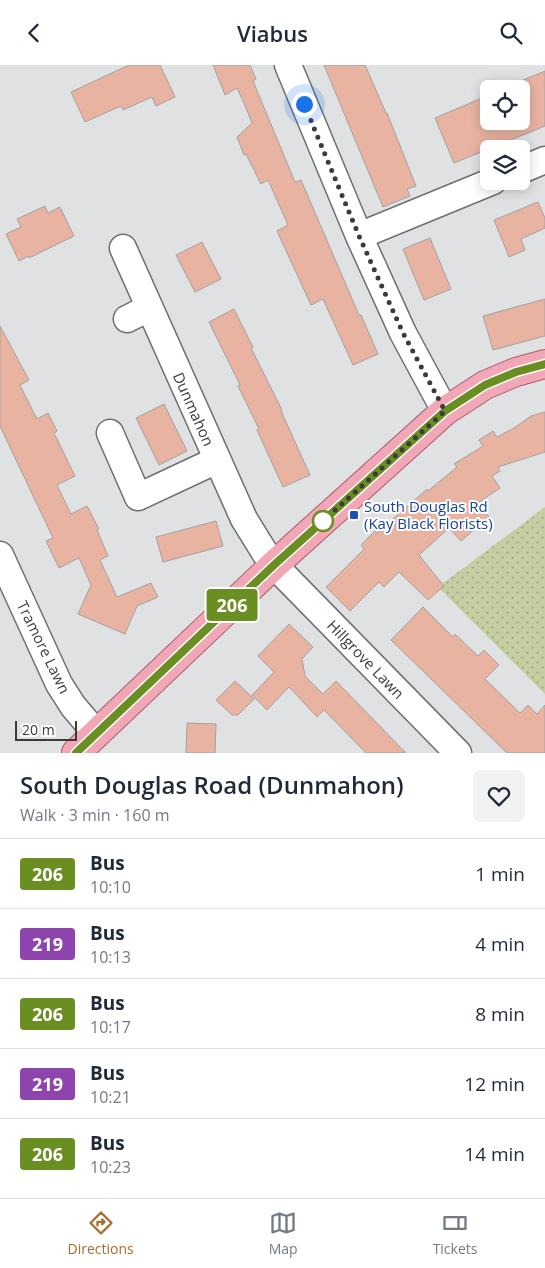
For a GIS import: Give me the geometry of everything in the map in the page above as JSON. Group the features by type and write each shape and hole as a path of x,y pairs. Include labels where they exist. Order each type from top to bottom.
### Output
{"main road":[{"path":"89,745 274,565 445,411 485,385 516,372 545,364"}],"street":[{"path":"288,65 359,236 403,333 445,411"},
{"path":"530,166 545,160"},
{"path":"359,236 480,187"},
{"name":"Dunmahon","path":"123,248 138,314 217,460 244,519 274,565"},
{"path":"110,433 138,497 217,460"},
{"name":"Tramore Lawn","path":"0,555 59,684 73,706 89,745"},
{"name":"Hillgrove Lawn","path":"274,565 458,753"}],"green space":[{"path":"545,507 545,694 438,587"}],"building":[{"path":"129,65 160,65 175,97 156,106 152,97 123,110 121,106 85,122 71,92"},
{"path":"213,65 250,65 256,79 253,81 295,182 301,180 359,315 361,315 378,354 353,365 323,299 311,305 277,231 288,225 268,180 261,184 246,154 244,155 237,137 252,123 247,110 237,88 225,95"},
{"path":"324,65 365,65 387,113 416,186 407,189 410,196 383,207"},
{"path":"545,71 545,126 511,140 480,140 480,152 454,163 435,118 480,99 480,130 530,130 530,80 523,80"},
{"path":"538,202 545,218 545,228 521,239 525,250 509,257 494,220"},
{"path":"45,206 48,213 60,207 74,236 19,261 6,234 21,227 17,219"},
{"path":"430,238 451,289 424,300 403,249"},
{"path":"202,242 221,279 195,292 176,255"},
{"path":"545,299 545,336 493,350 483,316"},
{"path":"234,309 282,410 310,475 283,487 257,430 259,429 238,386 240,385 209,322"},
{"path":"0,326 29,380 20,385 37,419 48,413 57,431 54,433 75,476 57,485 71,514 87,506 99,529 97,530 108,556 100,560 117,597 151,583 158,597 137,606 125,634 78,614 91,585 79,558 59,568 46,541 53,538 0,426"},
{"path":"164,404 187,451 159,465 136,418"},
{"path":"545,412 545,452 498,467 500,471 492,476 500,488 478,503 489,517 461,541 449,528 419,555 444,586 428,600 399,572 384,587 379,582 350,611 326,587 364,549 361,545 375,531 377,533 427,489 428,491 457,467 454,464 483,446 479,440 493,431 497,437 531,416"},
{"path":"216,521 223,546 163,562 156,537"},
{"path":"423,607 453,637 455,634 478,656 484,650 499,665 485,679 520,713 528,705 537,714 545,705 545,753 507,753 391,640"},
{"path":"289,624 313,647 302,659 305,676 323,694 336,681 406,753 366,753 324,710 317,717 289,687 267,710 252,695 274,672 258,656"},
{"path":"235,681 254,699 238,715 232,715 216,700"},
{"path":"187,723 216,724 215,753 186,753"}],"bus line":[{"name":"206","path":"76,753 274,565 445,411 478,389 501,377 545,364"}],"place":[{"name":"South Douglas Rd (Kay Black Florists)","path":"354,515"}],"route":[{"path":"304,104 359,236 403,333 445,411 323,521"}]}
